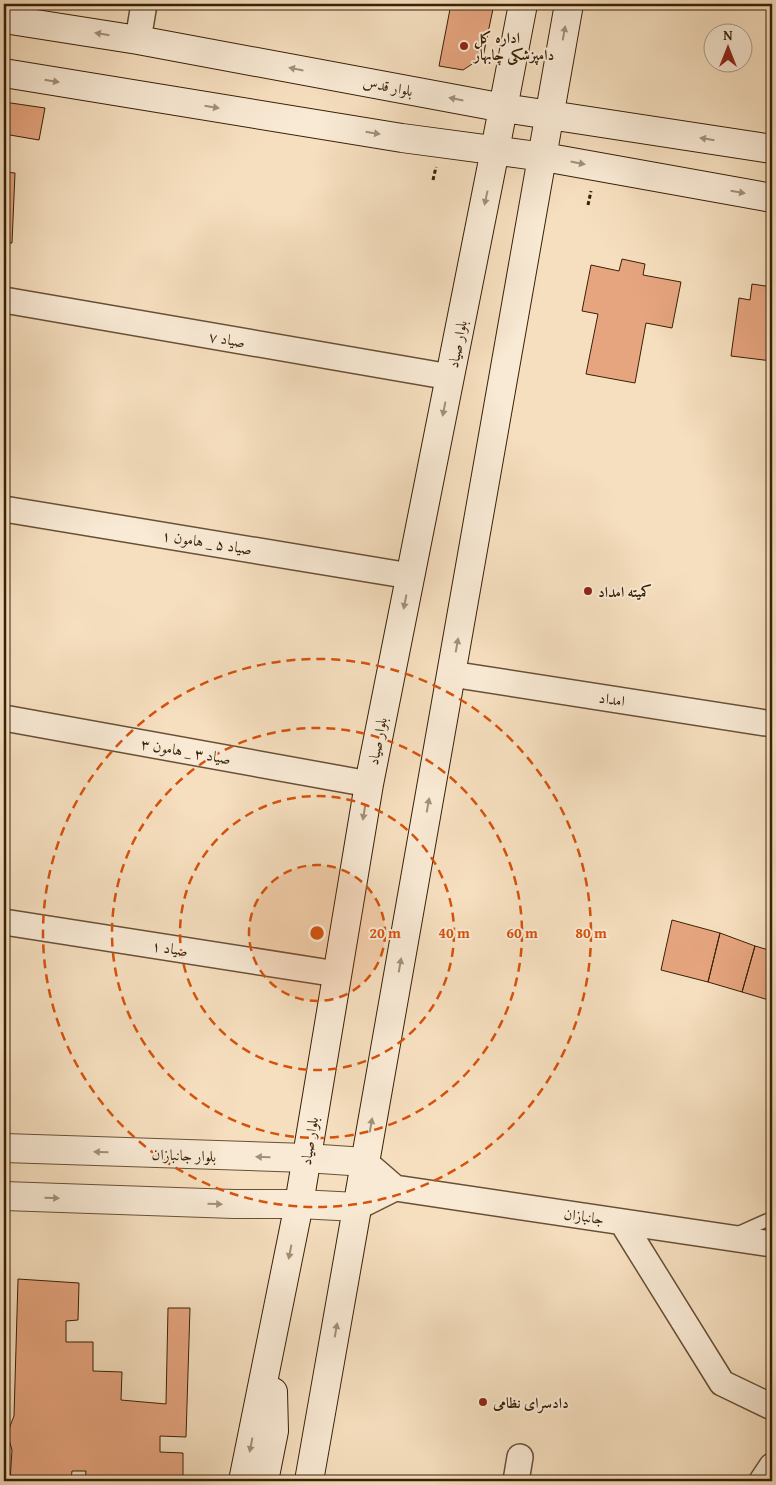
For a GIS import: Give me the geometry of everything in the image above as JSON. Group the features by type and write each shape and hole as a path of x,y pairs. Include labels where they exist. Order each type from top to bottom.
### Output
{"main road":[{"name":"بلوار صیاد","path":"244,1481 299,1204 369,784 496,150 523,4"},
{"path":"309,1481 544,157 569,4"},
{"name":"بلوار قدس","path":"4,19 138,40 504,108 772,149"},
{"path":"4,74 402,138 544,157 772,198"},
{"name":"بلوار جانبازان","path":"4,1148 306,1158 365,1162"},
{"path":"4,1196 357,1207"},
{"path":"264,1481 274,1431 271,1343"},
{"path":"290,1481 295,1452 330,1364"}],"street":[{"path":"138,40 144,4"},
{"name":"صیاد ۷","path":"4,300 450,377"},
{"name":"صیاد ۵ _ هامون ۱","path":"4,509 410,576"},
{"name":"امداد","path":"451,674 772,724"},
{"name":"صیاد ۳ _ هامون ۳","path":"4,718 369,784"},
{"name":"صیاد ۱","path":"4,922 337,974"},
{"path":"357,1207 395,1188 365,1162"},
{"name":"جانبازان","path":"395,1188 772,1244"},
{"path":"622,1222 722,1383 772,1407"},
{"path":"516,1481 520,1457"},
{"path":"762,1481 772,1466"}],"lane":[{"path":"729,1238 772,1218"}],"building":[{"name":"اداره کل دامپزشکی چابهار","path":"451,4 494,4 483,57 463,70 439,66"},
{"path":"4,102 45,108 39,140 4,134"},
{"path":"4,172 15,173 12,243 4,243"},
{"path":"622,259 645,264 643,275 681,282 672,328 646,323 635,383 586,374 598,314 582,311 591,265 619,271"},
{"path":"752,284 772,287 772,361 731,356 739,298 750,300"},
{"path":"672,920 720,933 708,982 661,970"},
{"path":"720,933 755,946 742,992 708,982"},
{"path":"755,946 772,951 772,1001 742,992"},
{"path":"18,1279 79,1283 78,1320 66,1321 66,1342 93,1342 93,1371 122,1372 121,1400 166,1404 168,1308 190,1308 186,1437 160,1436 160,1452 183,1453 183,1481 114,1479 113,1481 85,1481 86,1471 72,1471 71,1481 10,1481 12,1450 8,1436 14,1416"}],"place":[{"name":"اداره کل دامپزشکی چابهار","path":"464,46"},
{"name":"کمیته امداد","path":"588,591"},
{"name":"دادسرای نظامی","path":"483,1402"}]}
